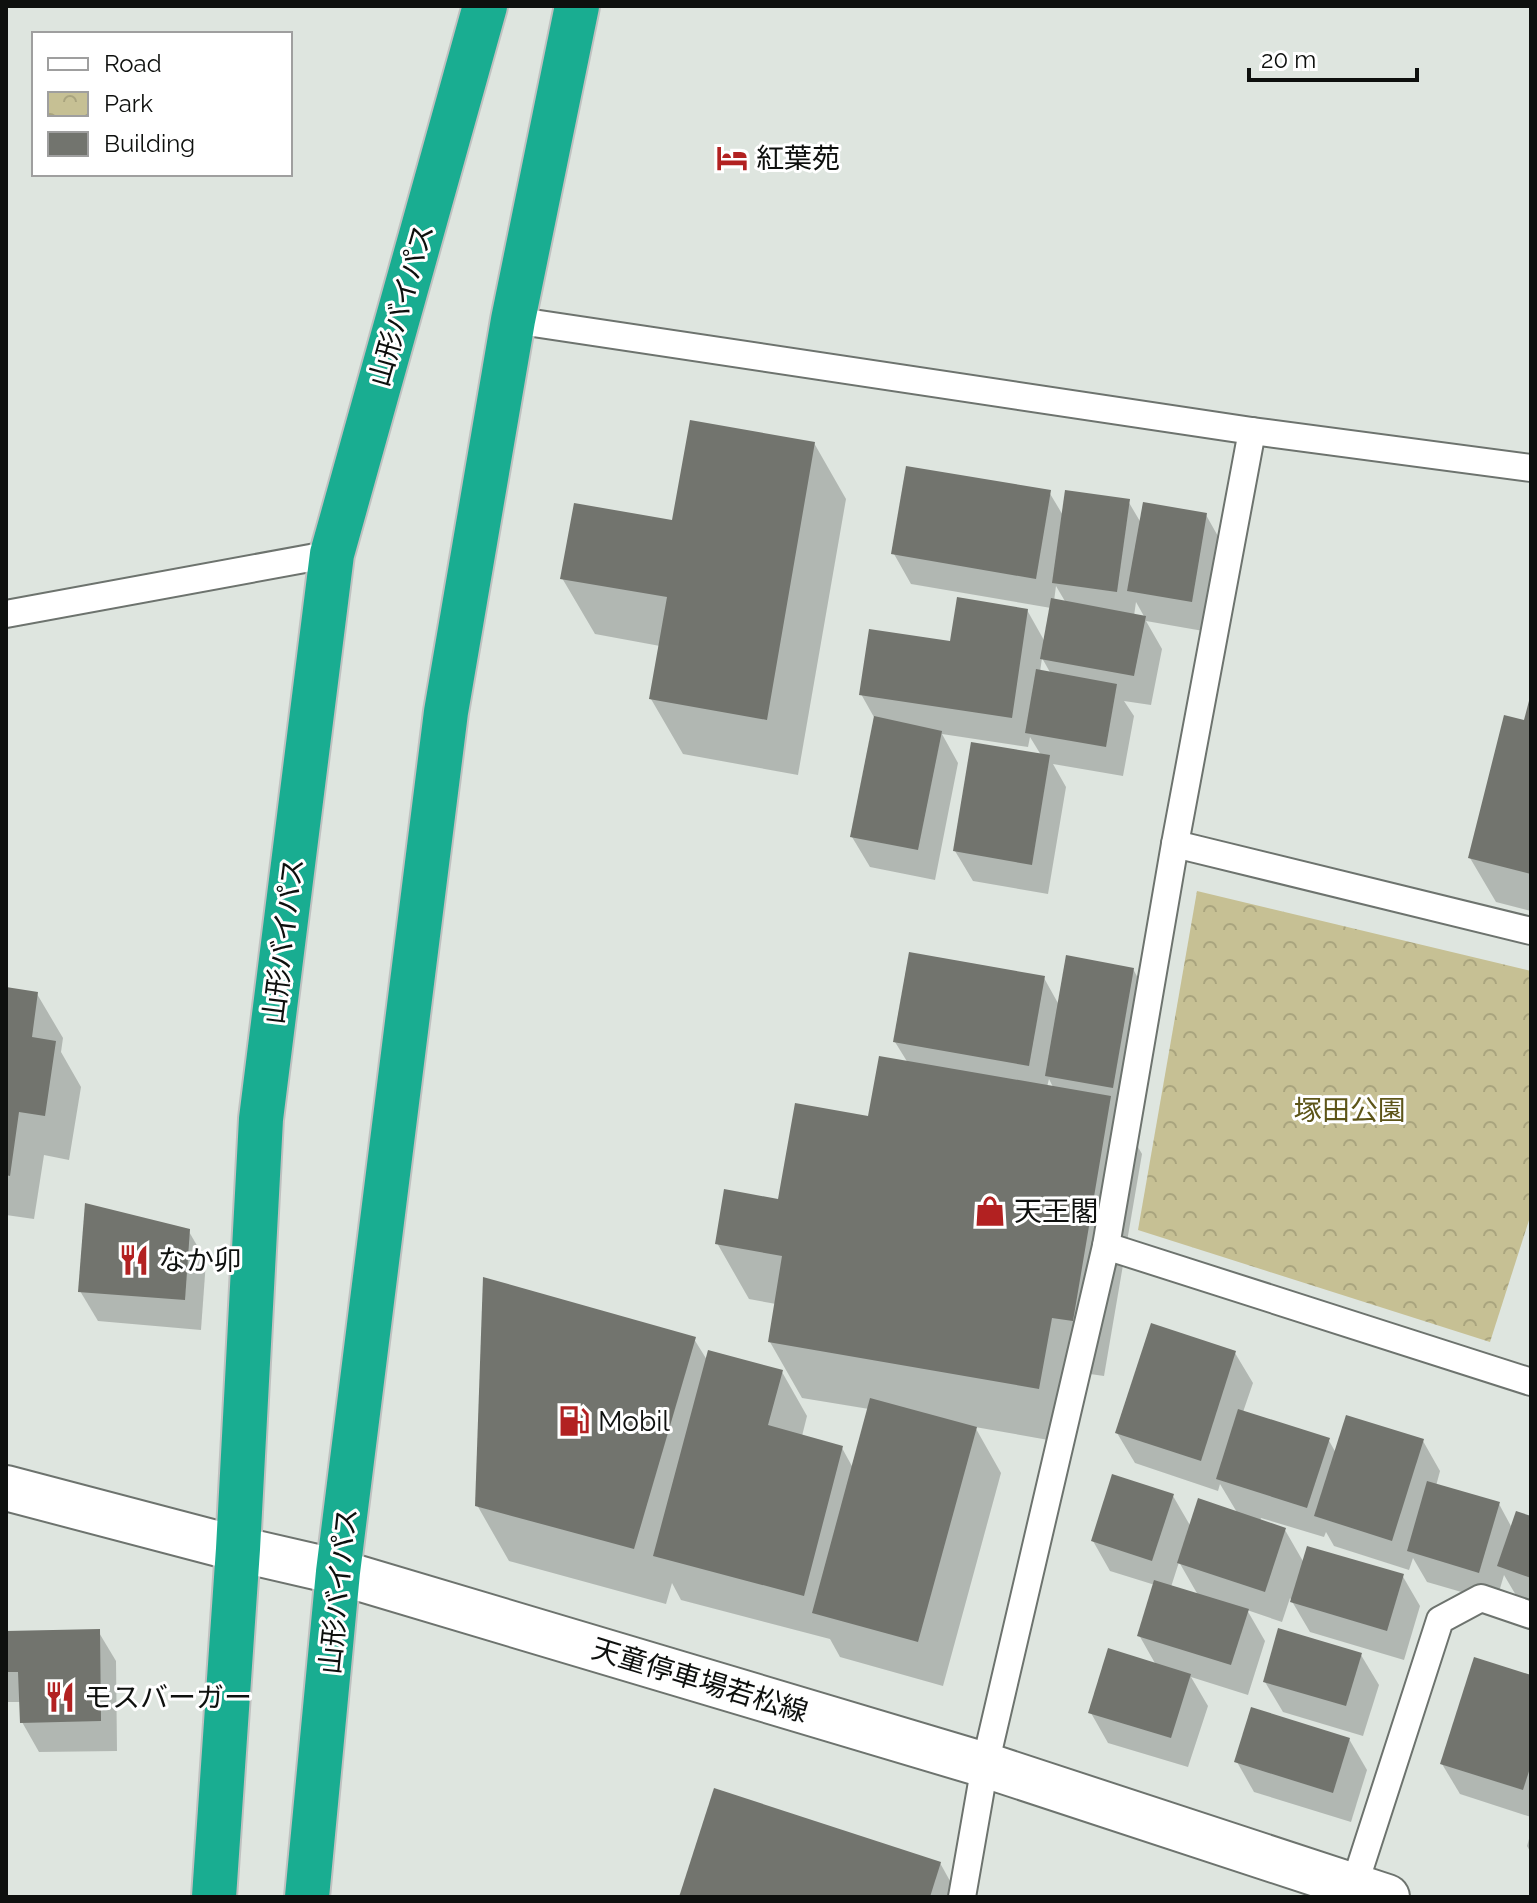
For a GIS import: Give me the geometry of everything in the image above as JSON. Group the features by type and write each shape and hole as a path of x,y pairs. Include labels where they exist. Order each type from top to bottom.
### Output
{"highway":[{"name":"山形バイパス","path":"214,1897 238,1549 261,1119 332,554 485,6"},
{"name":"山形バイパス","path":"307,1897 338,1572 446,712 513,320 577,6"}],"main road":[{"name":"天童停車場若松線","path":"6,1488 338,1572 985,1765 1371,1892"}],"lane":[{"path":"513,320 1252,431 1531,468"},
{"path":"962,1897 985,1765 1106,1246 1175,844 1252,431"},
{"path":"6,614 332,554"},
{"path":"1175,844 1531,931"},
{"path":"1106,1246 1531,1382"},
{"path":"1371,1892 1440,1620 1481,1598 1531,1615"}],"green space":[{"name":"塚田公園","path":"1197,891 1531,971 1531,1214 1490,1342 1138,1230"}],"building":[{"path":"690,420 815,442 767,720 649,699 667,597 560,579 574,503 672,520"},
{"path":"906,466 1051,490 1036,579 891,554"},
{"path":"1065,490 1130,499 1117,592 1052,583"},
{"path":"1143,502 1207,513 1192,602 1127,591"},
{"path":"957,597 1028,609 1012,718 859,695 869,629 950,641"},
{"path":"1051,598 1146,616 1134,676 1040,659"},
{"path":"1036,669 1117,684 1106,747 1025,733"},
{"path":"1530,697 1531,874 1468,858 1504,715 1524,720"},
{"path":"874,716 942,731 918,850 850,837"},
{"path":"971,742 1050,755 1032,865 953,851"},
{"path":"909,952 1045,976 1029,1066 893,1042"},
{"path":"1066,955 1134,968 1113,1088 1045,1076"},
{"path":"6,987 38,992 32,1037 56,1041 45,1116 19,1112 10,1176 6,1175"},
{"path":"879,1056 1111,1096 1073,1321 1052,1318 1039,1389 768,1342 782,1256 715,1244 724,1189 778,1199 795,1103 868,1116"},
{"name":"なか卯","path":"85,1203 190,1229 185,1300 78,1292"},
{"name":"Mobil","path":"483,1277 696,1337 634,1549 475,1506"},
{"path":"1151,1323 1236,1351 1201,1461 1115,1433"},
{"path":"708,1350 783,1370 768,1425 843,1446 804,1596 653,1556"},
{"path":"870,1398 977,1427 918,1642 812,1613"},
{"path":"1238,1409 1330,1438 1307,1508 1216,1479"},
{"path":"1346,1415 1424,1439 1392,1541 1314,1516"},
{"path":"1112,1474 1174,1494 1152,1561 1091,1541"},
{"path":"1427,1481 1500,1502 1479,1573 1407,1551"},
{"path":"1198,1498 1286,1528 1265,1592 1177,1563"},
{"path":"1516,1511 1531,1516 1531,1578 1497,1566"},
{"path":"1307,1546 1404,1574 1387,1631 1290,1602"},
{"path":"1154,1580 1249,1609 1231,1665 1137,1636"},
{"path":"1278,1628 1362,1653 1346,1706 1263,1682"},
{"name":"モスバーガー","path":"100,1629 101,1721 20,1723 18,1672 6,1672 6,1631"},
{"path":"1108,1648 1191,1674 1171,1738 1088,1713"},
{"path":"1474,1657 1531,1675 1531,1765 1523,1790 1440,1764"},
{"path":"1251,1707 1350,1738 1333,1793 1234,1762"},
{"path":"714,1788 941,1862 930,1897 679,1897"}],"place":[{"name":"紅葉苑","path":"732,158"},
{"name":"天王閣","path":"990,1211"},
{"name":"なか卯","path":"134,1260"},
{"name":"Mobil","path":"574,1421"},
{"name":"モスバーガー","path":"60,1697"}]}
